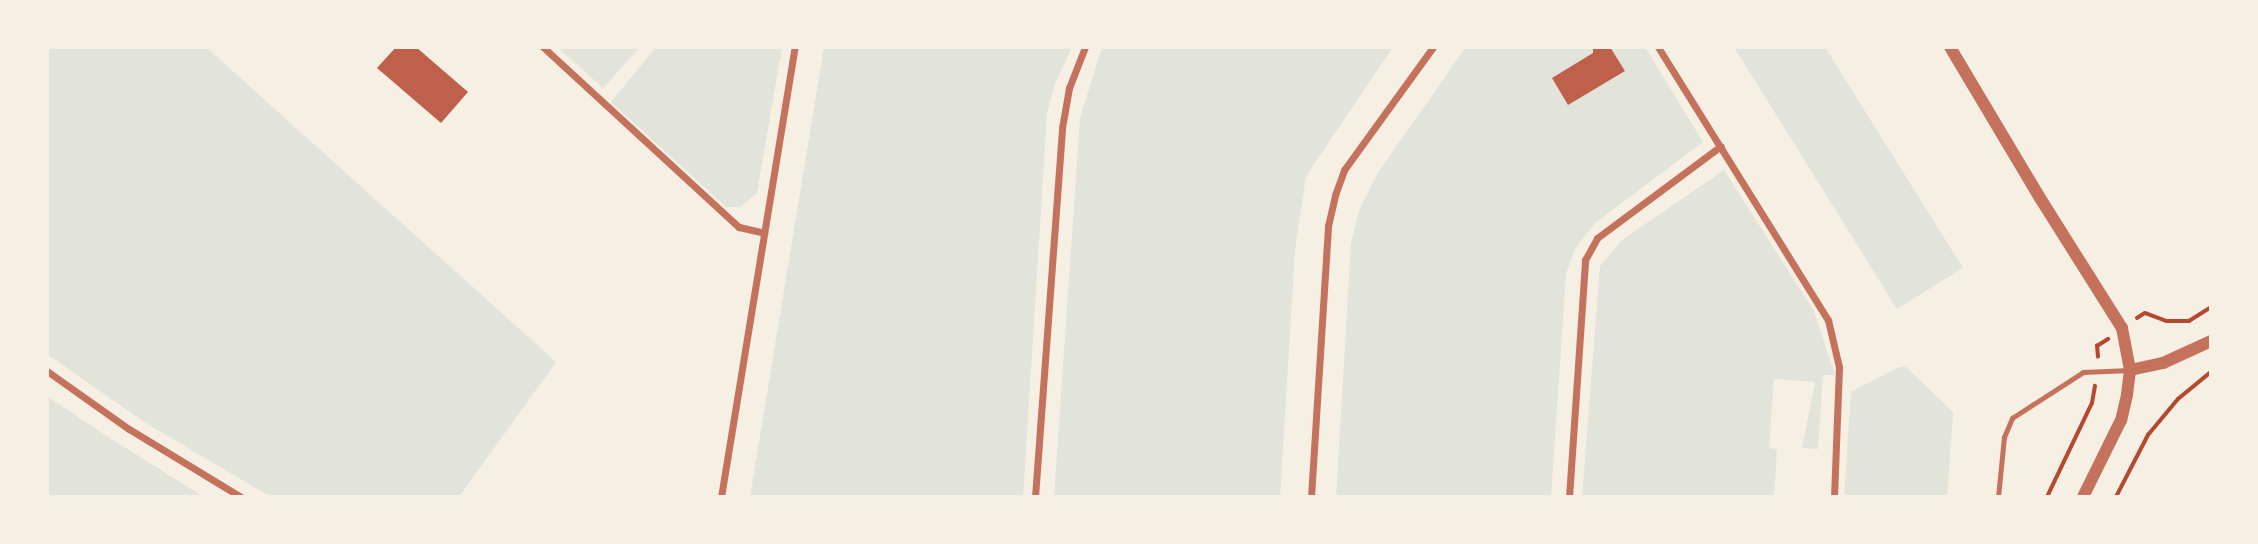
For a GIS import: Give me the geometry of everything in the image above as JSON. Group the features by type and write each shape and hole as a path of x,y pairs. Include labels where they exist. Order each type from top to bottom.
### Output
{"street":[{"path":"543,47 738,227 764,233"},
{"path":"721,497 795,47"},
{"path":"1035,497 1062,128 1069,88 1085,47"},
{"path":"1311,497 1328,226 1335,195 1344,170 1433,47"},
{"path":"1658,47 1828,320 1836,344 1839,389 1834,497"},
{"path":"1951,47 2040,198 2122,328 2130,370 2121,420 2083,497"},
{"path":"1569,497 1585,260 1597,238 1721,146"},
{"path":"2130,370 2163,363 2211,341"},
{"path":"47,371 129,429 241,497"}],"lane":[{"path":"1998,497 2004,437 2012,418 2083,372 2130,370"}],"path":[{"path":"2145,313 2154,318 2189,321 2211,307"},
{"path":"2047,497 2092,403 2098,370"},
{"path":"2116,497 2148,435 2178,399 2211,372"}],"shaded area":[{"path":"47,47 206,47 556,362 459,497 271,497 144,422 47,354"},
{"path":"557,47 640,47 603,88"},
{"path":"656,47 782,47 757,193 740,207 726,207 611,102"},
{"path":"824,47 1072,47 1055,84 1047,113 1023,497 750,497"},
{"path":"1102,47 1393,47 1306,176 1295,251 1280,497 1054,497 1080,118"},
{"path":"1466,47 1645,47 1703,142 1594,224 1575,249 1566,274 1551,497 1336,497 1351,243 1359,211 1377,174"},
{"path":"1734,47 1825,47 1963,268 1897,309"},
{"path":"1724,170 1814,311 1835,375 1823,375 1818,449 1802,448 1815,382 1774,379 1769,448 1777,449 1774,497 1582,497 1600,266 1622,240"},
{"path":"1899,367 1906,367 1953,412 1947,497 1844,497 1851,392"},
{"path":"47,396 99,431 204,497 47,497"}],"building":[{"path":"396,47 416,47 468,92 441,123 377,68"},
{"path":"1593,47 1610,47 1625,71 1568,105 1552,78 1593,53"}]}
